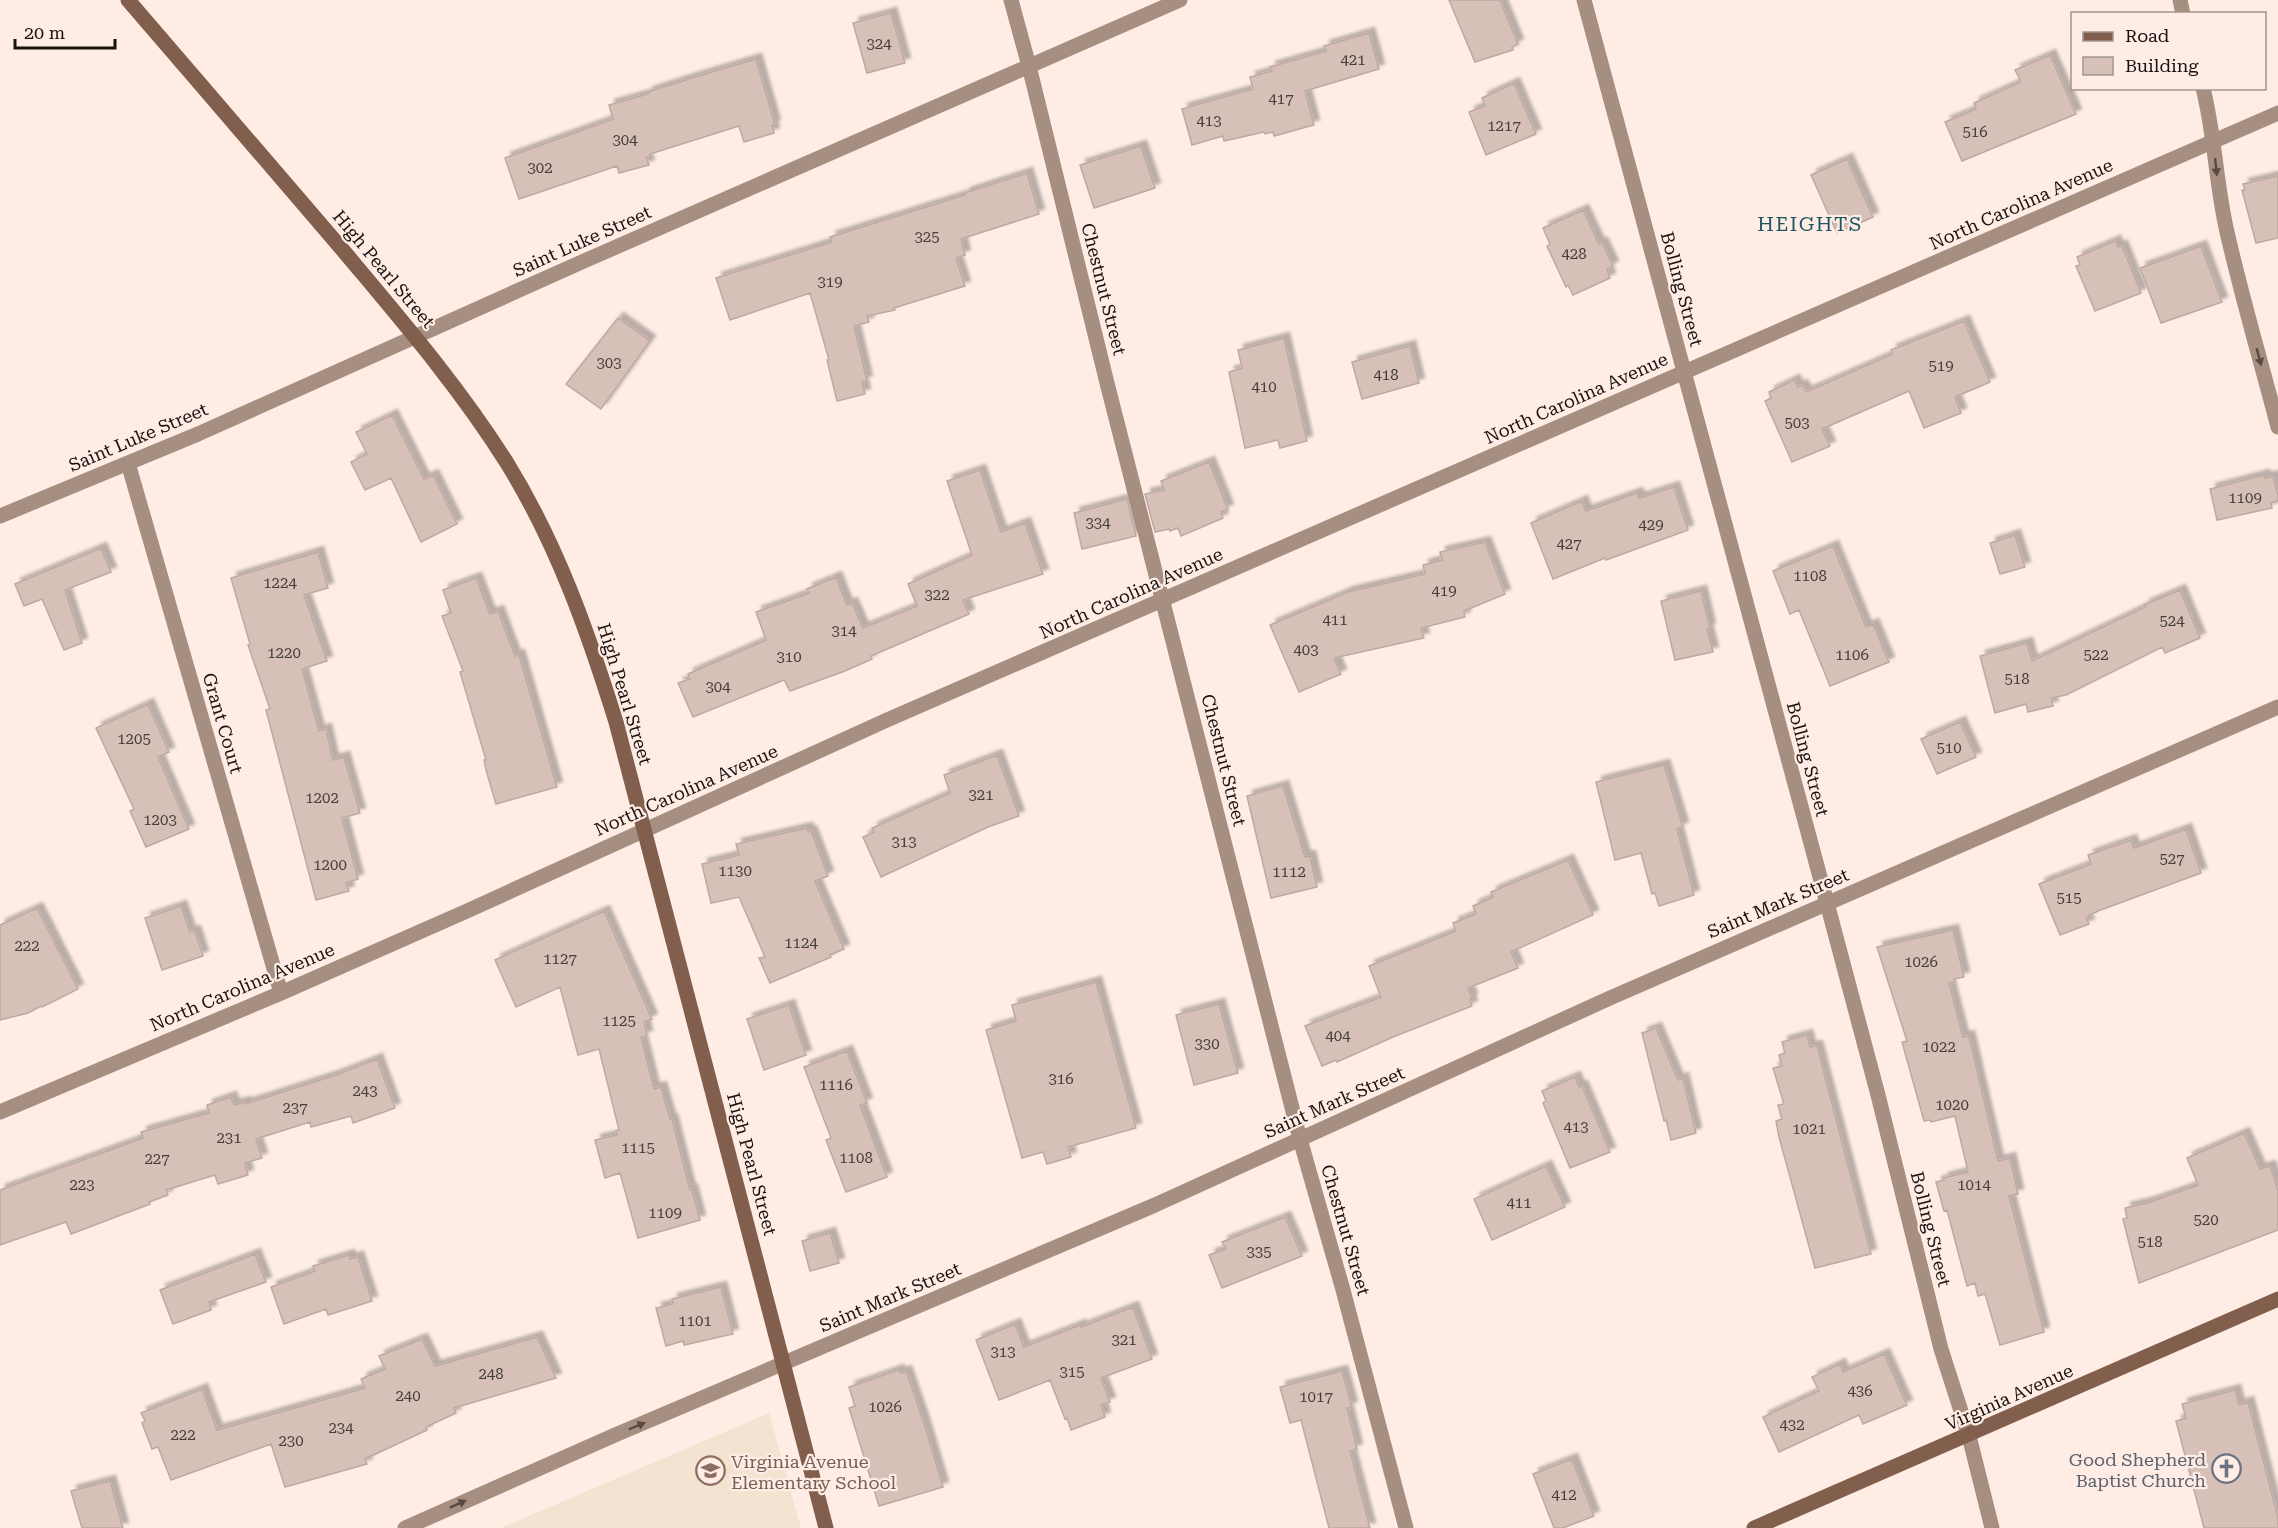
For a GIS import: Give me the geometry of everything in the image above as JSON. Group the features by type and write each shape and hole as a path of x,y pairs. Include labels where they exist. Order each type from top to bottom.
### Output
{"street":[{"name":"High Pearl Street","path":"128,0 456,387 508,465 552,547 588,633 616,722 826,1528"},
{"name":"Chestnut Street","path":"1011,0 1300,1139 1406,1528"},
{"name":"Saint Luke Street","path":"0,516 198,434 415,336 1180,0"},
{"name":"Bolling Street","path":"1584,0 1878,1095 1941,1349 1970,1436 1992,1528"},
{"path":"2203,90 2227,232 2278,427"},
{"name":"North Carolina Avenue","path":"0,1112 281,993 887,720 2278,113"},
{"name":"Grant Court","path":"128,463 281,993"},
{"name":"Saint Mark Street","path":"405,1528 615,1435 1155,1205 1610,998 2278,707"},
{"name":"Virginia Avenue","path":"1754,1528 1970,1436 2278,1299"}],"shaded area":[{"name":"Virginia Avenue Elementary School","path":"769,1413 801,1528 501,1528"}],"building":[{"path":"1449,0 1500,0 1518,44 1512,47 1513,50 1475,62"},
{"path":"891,13 905,63 867,73 853,23"},
{"path":"1369,33 1379,69 1305,91 1314,125 1274,136 1273,132 1265,134 1264,132 1224,141 1223,136 1192,145 1182,109 1253,89 1250,77 1272,71 1270,67 1326,51 1324,46"},
{"path":"2050,55 2076,114 1962,161 1945,122 1976,109 1974,103 2021,82 2015,70"},
{"path":"756,59 775,125 772,126 774,133 744,142 739,126 650,154 651,156 646,157 649,165 619,173 617,166 519,199 505,158 613,119 609,105"},
{"path":"1514,83 1536,134 1486,155 1469,112 1485,106 1482,98"},
{"path":"1141,146 1155,188 1094,208 1080,165"},
{"path":"1847,159 1873,217 1837,233 1811,175"},
{"path":"1027,173 1039,214 961,239 965,255 956,258 965,286 894,308 895,310 867,316 869,322 854,326 867,381 862,382 865,394 837,401 827,360 829,360 810,293 730,320 716,278 832,242 830,237"},
{"path":"2278,176 2278,238 2256,243 2242,190 2245,190 2243,184"},
{"path":"1583,210 1599,244 1602,243 1613,266 1607,269 1610,278 1573,295 1568,285 1566,287 1547,246 1550,244 1543,228"},
{"path":"2115,241 2118,247 2122,246 2141,293 2095,311 2076,266 2080,265 2077,257"},
{"path":"2201,246 2222,302 2161,323 2140,268"},
{"path":"618,318 650,341 601,409 566,384"},
{"path":"1964,321 1990,382 1955,397 1961,413 1924,428 1909,391 1822,429 1830,446 1792,462 1765,401 1771,398 1769,392 1794,380 1798,387 1802,385 1806,392 1893,354 1891,350"},
{"path":"1284,338 1307,441 1280,448 1278,440 1245,448 1229,372 1242,368 1238,350"},
{"path":"1410,346 1419,383 1362,399 1352,362"},
{"path":"392,415 424,479 433,475 457,524 421,542 391,478 365,490 351,462 367,454 356,432"},
{"path":"1209,462 1228,509 1221,512 1223,518 1181,536 1178,528 1155,532 1145,494 1164,490 1161,481"},
{"path":"980,470 1001,532 1025,523 1043,574 963,600 969,614 871,656 872,659 845,671 790,691 784,680 693,717 678,683 690,679 688,674 766,640 756,612 809,593 807,589 836,577 847,605 852,603 863,628 917,606 908,584 972,555 947,481"},
{"path":"2264,475 2265,478 2273,476 2278,496 2278,501 2271,503 2272,508 2217,520 2210,489"},
{"path":"1674,487 1688,530 1606,560 1605,558 1553,579 1531,523 1582,501 1586,511 1637,493 1639,498"},
{"path":"1127,499 1136,536 1082,549 1074,513"},
{"path":"2015,535 2025,567 2000,574 1990,543"},
{"path":"1485,542 1505,594 1464,611 1465,617 1421,628 1424,638 1334,658 1341,674 1299,692 1270,625 1348,592 1425,574 1423,565 1442,560 1440,552"},
{"path":"1833,546 1866,627 1873,624 1889,662 1830,686 1799,610 1790,614 1773,571"},
{"path":"101,548 111,572 65,590 82,643 64,650 42,599 24,606 15,584"},
{"path":"318,552 328,588 304,595 327,661 302,669 319,731 326,729 333,760 344,757 360,813 342,818 358,879 346,883 349,891 316,900 266,710 270,709 248,645 250,644 231,578"},
{"path":"476,578 490,614 498,611 515,656 519,655 557,787 496,804 486,770 484,760 486,760 460,672 463,671 442,616 451,613 443,590"},
{"path":"2180,590 2200,638 2165,653 2162,647 2066,695 2051,698 2053,706 2028,712 2026,704 1995,713 1980,656 2027,643 2032,661 2145,607 2144,605"},
{"path":"1701,591 1713,652 1675,660 1661,601"},
{"path":"148,704 169,752 158,757 189,829 146,847 130,811 134,809 96,728"},
{"path":"1960,722 1976,757 1937,774 1921,739"},
{"path":"997,755 1019,816 988,827 881,877 863,837 874,832 872,828 950,793 944,775"},
{"path":"1664,765 1683,827 1677,829 1694,895 1659,906 1655,893 1652,894 1641,853 1615,860 1596,782"},
{"path":"1283,786 1305,857 1310,856 1317,887 1271,898 1247,796"},
{"path":"807,828 808,832 811,831 828,876 815,881 844,949 830,955 831,957 770,983 759,958 765,957 739,897 711,903 702,864 739,855 736,844"},
{"path":"2186,829 2201,873 2098,911 2086,917 2089,924 2060,935 2039,884 2091,864 2088,855 2131,840 2134,848"},
{"path":"1568,860 1593,915 1511,952 1518,968 1468,988 1472,1006 1337,1062 1336,1060 1322,1066 1305,1026 1381,997 1369,966 1456,931 1453,923 1476,914 1473,906 1493,897 1491,892"},
{"path":"181,906 190,932 195,931 203,956 162,970 145,918"},
{"path":"37,908 78,989 28,1013 0,1020 0,925"},
{"path":"604,911 652,1019 644,1022 647,1036 641,1037 654,1089 661,1087 670,1119 672,1119 700,1220 638,1238 620,1173 605,1178 595,1140 617,1135 616,1131 619,1130 599,1049 578,1055 560,987 516,1007 495,960"},
{"path":"1953,930 1964,977 1954,979 1955,982 1949,983 1963,1037 1969,1036 1998,1161 2010,1158 2018,1194 2009,1196 2044,1332 2000,1345 1985,1294 1978,1296 1975,1283 1967,1286 1947,1210 1944,1211 1936,1182 1968,1172 1955,1116 1931,1122 1930,1120 1924,1121 1902,1042 1907,1041 1877,947"},
{"path":"1096,982 1136,1128 1068,1147 1071,1157 1047,1164 1043,1152 1022,1158 986,1030 1016,1021 1012,1005"},
{"path":"1219,1004 1238,1073 1194,1085 1176,1015"},
{"path":"789,1005 806,1055 764,1070 747,1019"},
{"path":"1656,1028 1678,1080 1683,1078 1696,1133 1671,1140 1642,1033"},
{"path":"1807,1035 1810,1047 1817,1046 1871,1254 1815,1268 1779,1137 1776,1121 1782,1119 1778,1105 1784,1104 1773,1068 1782,1066 1779,1055 1785,1053 1782,1042"},
{"path":"847,1051 867,1103 860,1105 887,1177 846,1192 826,1140 831,1138 804,1067"},
{"path":"377,1059 395,1108 353,1123 351,1116 311,1127 310,1122 256,1139 262,1158 245,1163 248,1175 218,1184 215,1175 166,1190 168,1195 149,1202 150,1204 71,1234 66,1222 0,1245 0,1190 143,1138 141,1132 209,1113 207,1105 231,1097 234,1105 245,1102 245,1104 336,1075"},
{"path":"1575,1077 1579,1087 1582,1086 1610,1152 1570,1168 1543,1103 1546,1101 1542,1091"},
{"path":"2244,1133 2260,1169 2270,1166 2278,1190 2278,1230 2139,1283 2123,1219 2127,1218 2125,1208 2198,1185 2187,1158"},
{"path":"1546,1166 1565,1207 1492,1240 1474,1199"},
{"path":"1285,1217 1302,1256 1222,1288 1209,1255 1226,1249 1222,1242"},
{"path":"830,1233 839,1263 810,1271 802,1241"},
{"path":"255,1254 266,1282 209,1302 211,1310 173,1324 160,1290"},
{"path":"349,1255 350,1259 358,1257 372,1301 328,1315 326,1309 284,1324 271,1287 315,1271 313,1266"},
{"path":"721,1287 733,1334 684,1345 683,1341 666,1346 656,1308 673,1304 672,1299"},
{"path":"1133,1307 1152,1359 1101,1378 1110,1402 1101,1405 1105,1417 1071,1430 1050,1380 999,1400 976,1340 1015,1324 1024,1347"},
{"path":"537,1337 556,1378 454,1408 456,1413 426,1427 427,1430 365,1459 367,1464 285,1487 271,1444 171,1480 158,1447 152,1449 142,1423 145,1421 141,1413 202,1389 217,1430 365,1388 361,1379 385,1369 379,1356 422,1339 435,1366"},
{"path":"1884,1354 1907,1405 1863,1424 1859,1415 1779,1452 1763,1417 1819,1391 1812,1377 1840,1364 1843,1372"},
{"path":"898,1370 901,1373 906,1371 943,1487 879,1506 849,1408 855,1406 849,1387"},
{"path":"1342,1371 1352,1407 1347,1408 1357,1449 1350,1451 1370,1528 1329,1528 1301,1420 1290,1423 1280,1387"},
{"name":"Good Shepherd Baptist Church","path":"2235,1390 2239,1405 2248,1402 2278,1518 2278,1528 2204,1528 2176,1421 2186,1418 2182,1404"},
{"path":"1572,1459 1594,1516 1563,1528 1554,1528 1533,1474"},
{"path":"110,1481 123,1528 82,1528 71,1491"}],"place":[{"name":"Good Shepherd Baptist Church","path":"2227,1469"},
{"name":"Virginia Avenue Elementary School","path":"710,1471"}],"district":[{"name":"HEIGHTS","path":"1810,224"}]}
